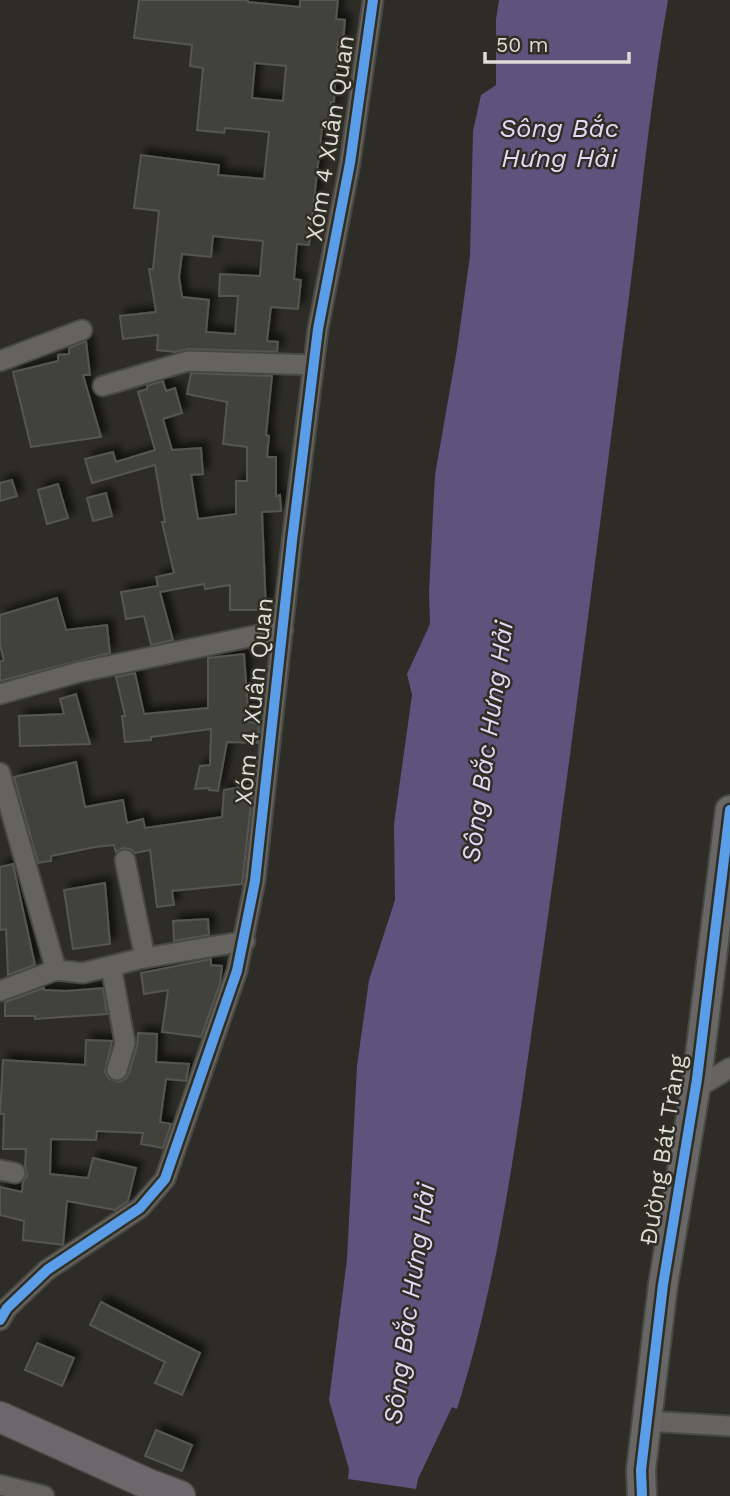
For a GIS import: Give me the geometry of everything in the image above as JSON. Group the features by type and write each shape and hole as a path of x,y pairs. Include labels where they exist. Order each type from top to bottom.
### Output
{"main road":[{"path":"0,1417 148,1485 180,1496"}],"street":[{"name":"Xóm 4 Xuân Quan","path":"0,1320 7,1308 47,1270 140,1208 164,1179 237,971 245,941 266,795 313,365 350,163 373,0"},
{"path":"0,361 82,330"},
{"path":"103,386 188,361 313,365"},
{"path":"0,694 79,672 283,630"},
{"path":"0,773 56,970"},
{"name":"Đường Bát Tràng","path":"642,1496 641,1470 663,1285 695,1089 730,810"},
{"path":"125,860 145,958"},
{"path":"0,990 56,970 83,973 145,958 245,941"},
{"path":"111,966 125,1043 117,1070"},
{"path":"695,1089 730,1068"},
{"path":"647,1421 730,1426"},
{"path":"10,1490 44,1496"}],"water":[{"name":"Sông Bắc Hưng Hải","path":"499,0 668,0 651,114 565,796 509,1186 487,1298 457,1409 452,1407 418,1479 416,1489 348,1479 349,1469 329,1400 347,1259 357,1066 369,980 395,900 394,824 412,695 407,674 430,624 435,475 470,256 473,131 481,95 496,85 496,20"}],"building":[{"path":"139,0 248,0 300,7 300,0 338,0 336,19 345,20 343,42 338,42 334,102 331,102 328,129 322,129 309,245 297,244 294,279 301,280 298,309 271,307 267,341 278,342 277,352 188,349 176,352 157,350 158,335 123,339 120,316 156,312 149,269 153,269 159,211 134,208 141,155 219,165 218,175 264,179 269,132 225,128 224,133 197,130 203,68 190,66 192,45 134,38","holes":["255,63 286,66 283,101 252,98","213,236 263,241 260,276 220,274 219,296 238,296 235,334 206,332 209,300 182,297 179,277 182,254 211,257"]},
{"path":"86,341 90,375 83,375 101,437 31,447 13,372 58,361 58,355 69,354 69,348"},
{"path":"191,373 272,376 266,435 269,436 267,457 276,457 276,496 280,495 281,511 262,512 266,610 230,610 230,585 205,589 204,584 160,592 173,640 151,645 144,616 126,619 121,592 158,586 156,577 174,573 162,522 165,522 155,465 92,483 85,459 113,452 116,462 155,450 138,392 163,381 166,391 175,388 182,413 163,419 172,450 201,448 203,474 191,475 198,519 236,514 236,481 247,481 247,447 223,444 227,402 187,394"},
{"path":"12,480 17,496 0,501 0,483"},
{"path":"58,484 68,518 47,524 38,490"},
{"path":"106,493 112,516 93,521 87,498"},
{"path":"57,598 66,630 107,625 110,653 0,681 0,662 4,660 0,645 0,615"},
{"path":"244,654 249,722 259,723 258,743 227,742 218,791 209,788 195,789 200,766 210,765 211,729 125,742 122,716 125,716 116,677 135,673 144,714 208,708 208,658"},
{"path":"76,694 90,744 20,746 19,716 64,714 60,699"},
{"path":"76,762 85,807 123,800 127,823 143,819 145,828 222,817 224,790 251,785 242,884 172,891 174,905 157,907 150,850 135,853 123,848 116,852 114,845 95,847 51,856 51,861 38,863 14,777"},
{"path":"13,864 35,965 8,975 6,929 0,930 0,867"},
{"path":"105,883 110,944 73,949 64,890"},
{"path":"208,919 209,935 174,941 173,921"},
{"path":"211,959 211,965 222,966 220,984 201,1037 162,1032 168,990 144,994 141,973"},
{"path":"44,988 66,991 103,988 107,1014 35,1019 35,1016 5,1016 5,1002"},
{"path":"138,1033 157,1034 156,1062 189,1064 186,1081 166,1079 160,1122 171,1124 163,1148 141,1144 143,1133 97,1131 96,1140 51,1139 50,1174 88,1178 93,1158 136,1168 128,1201 115,1210 67,1201 63,1245 23,1240 24,1221 0,1215 0,1187 22,1192 27,1175 26,1149 3,1149 4,1114 0,1114 3,1060 85,1065 86,1040 112,1041 105,1072 109,1079 119,1082 129,1073"},
{"path":"101,1302 200,1353 182,1395 155,1383 165,1362 90,1325"},
{"path":"37,1343 74,1358 62,1386 25,1370"},
{"path":"156,1430 192,1445 182,1471 145,1456"}],"cycle path":[{"path":"0,1320 7,1308 47,1270 140,1208 165,1179 237,971 255,881 318,329 350,163 373,0"},
{"path":"642,1496 641,1470 663,1285 697,1079 730,810"}]}
